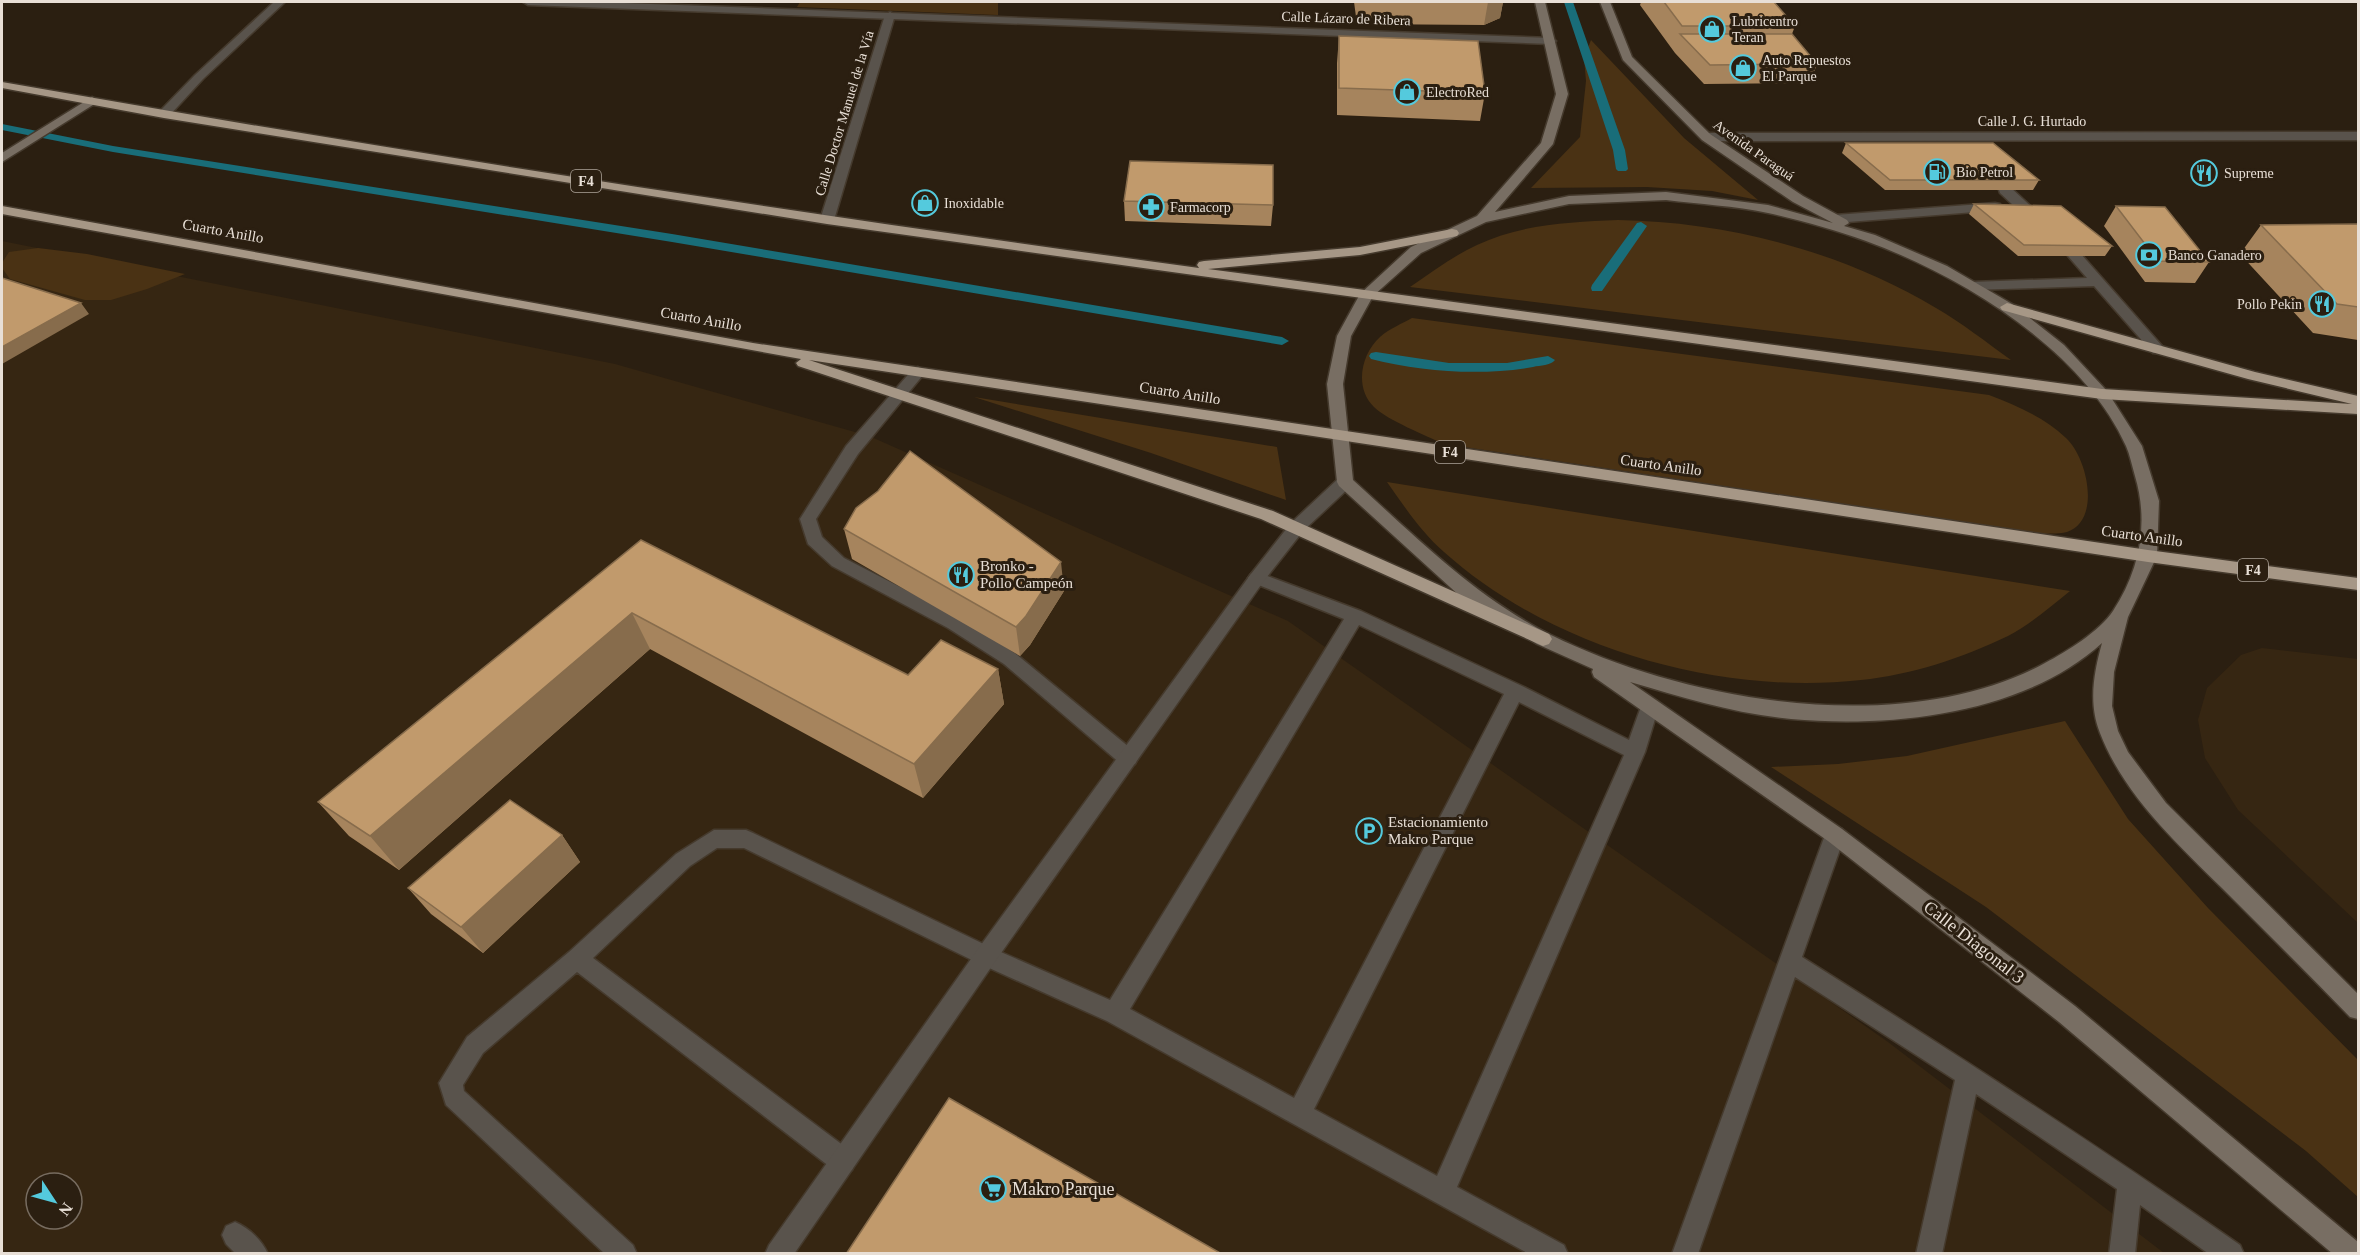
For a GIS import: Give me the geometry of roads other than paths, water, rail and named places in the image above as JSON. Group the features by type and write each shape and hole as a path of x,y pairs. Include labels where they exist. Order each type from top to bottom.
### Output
{"highway":[{"name":"F4","path":"2,85 164,114 827,220 1172,268 2102,394 2358,409"},
{"name":"Cuarto Anillo","path":"2,210 753,347 2148,556 2358,584"},
{"path":"1172,268 1360,251 1452,233"},
{"path":"2007,307 2253,376 2358,401"},
{"path":"753,347 1267,515 1543,639"}],"main road":[{"path":"1482,219 1547,144 1562,94 1540,2"},
{"name":"Avenida Paraguá","path":"1605,2 1627,58 1707,137 1798,199 1870,238"},
{"path":"2,158 92,101"},
{"path":"2119,617 2078,654 2023,684 1954,704 1875,713 1790,711 1703,696 1619,672 1543,639 1468,593 1345,482 1335,384 1344,336 1367,294 1416,250 1482,219 1569,200 1666,196 1768,209 1870,238 1942,269 2007,307 2059,348 2102,394 2134,446 2151,501 2148,556 2119,617 2106,663 2103,706 2109,732 2155,807 2358,1010"},
{"name":"Calle Diagonal 3","path":"1578,655 1835,835 2067,1014 2353,1254"}],"street":[{"path":"164,114 199,77 280,2"},
{"name":"Calle Lázaro de Ribera","path":"528,2 1551,41"},
{"name":"Calle Doctor Manuel de la Vía","path":"827,220 890,15"},
{"path":"1949,136 1960,147"},
{"name":"Calle J. G. Hurtado","path":"1707,137 2358,136"},
{"path":"2005,190 2032,215"},
{"path":"1835,219 2021,205"},
{"path":"2075,256 2158,350"},
{"path":"1972,286 2098,282"},
{"path":"918,372 852,450 808,519 814,540 838,562 954,623 1010,659 1128,758"},
{"path":"778,1254 986,956 1257,578 1297,527 1345,482"},
{"path":"1257,578 1355,616 1515,691 1635,752"},
{"path":"1115,1013 1355,616"},
{"path":"1299,1114 1515,691"},
{"path":"1442,1192 1635,752 1650,706"},
{"path":"1685,1254 1835,835"},
{"path":"624,1254 454,1097 451,1083 475,1045 577,959 683,860 714,839 746,839 986,956 1115,1013 1555,1254"},
{"path":"577,959 843,1161"},
{"path":"1789,961 1968,1075 2130,1183 2231,1254"},
{"path":"1929,1254 1968,1075"},
{"path":"2122,1254 2130,1183"},
{"path":"236,1234 255,1254"}],"waterway":[{"path":"1568,2 1619,150 1622,169"},
{"path":"2,127 113,149 672,238 1282,341"},
{"path":"1597,288 1641,226"},
{"path":"1376,356 1449,367 1507,367 1548,360"}],"place":[{"name":"Lubricentro Teran","path":"1712,29"},
{"name":"Auto Repuestos El Parque","path":"1743,68"},
{"name":"ElectroRed","path":"1407,92"},
{"name":"Bio Petrol","path":"1937,172"},
{"name":"Supreme","path":"2204,173"},
{"name":"Inoxidable","path":"925,203"},
{"name":"Farmacorp","path":"1151,207"},
{"name":"Banco Ganadero","path":"2149,255"},
{"name":"Pollo Pekin","path":"2322,304"},
{"name":"Bronko - Pollo Campeón","path":"961,575"},
{"name":"Estacionamiento Makro Parque","path":"1369,831"},
{"name":"Makro Parque","path":"993,1189"}]}
